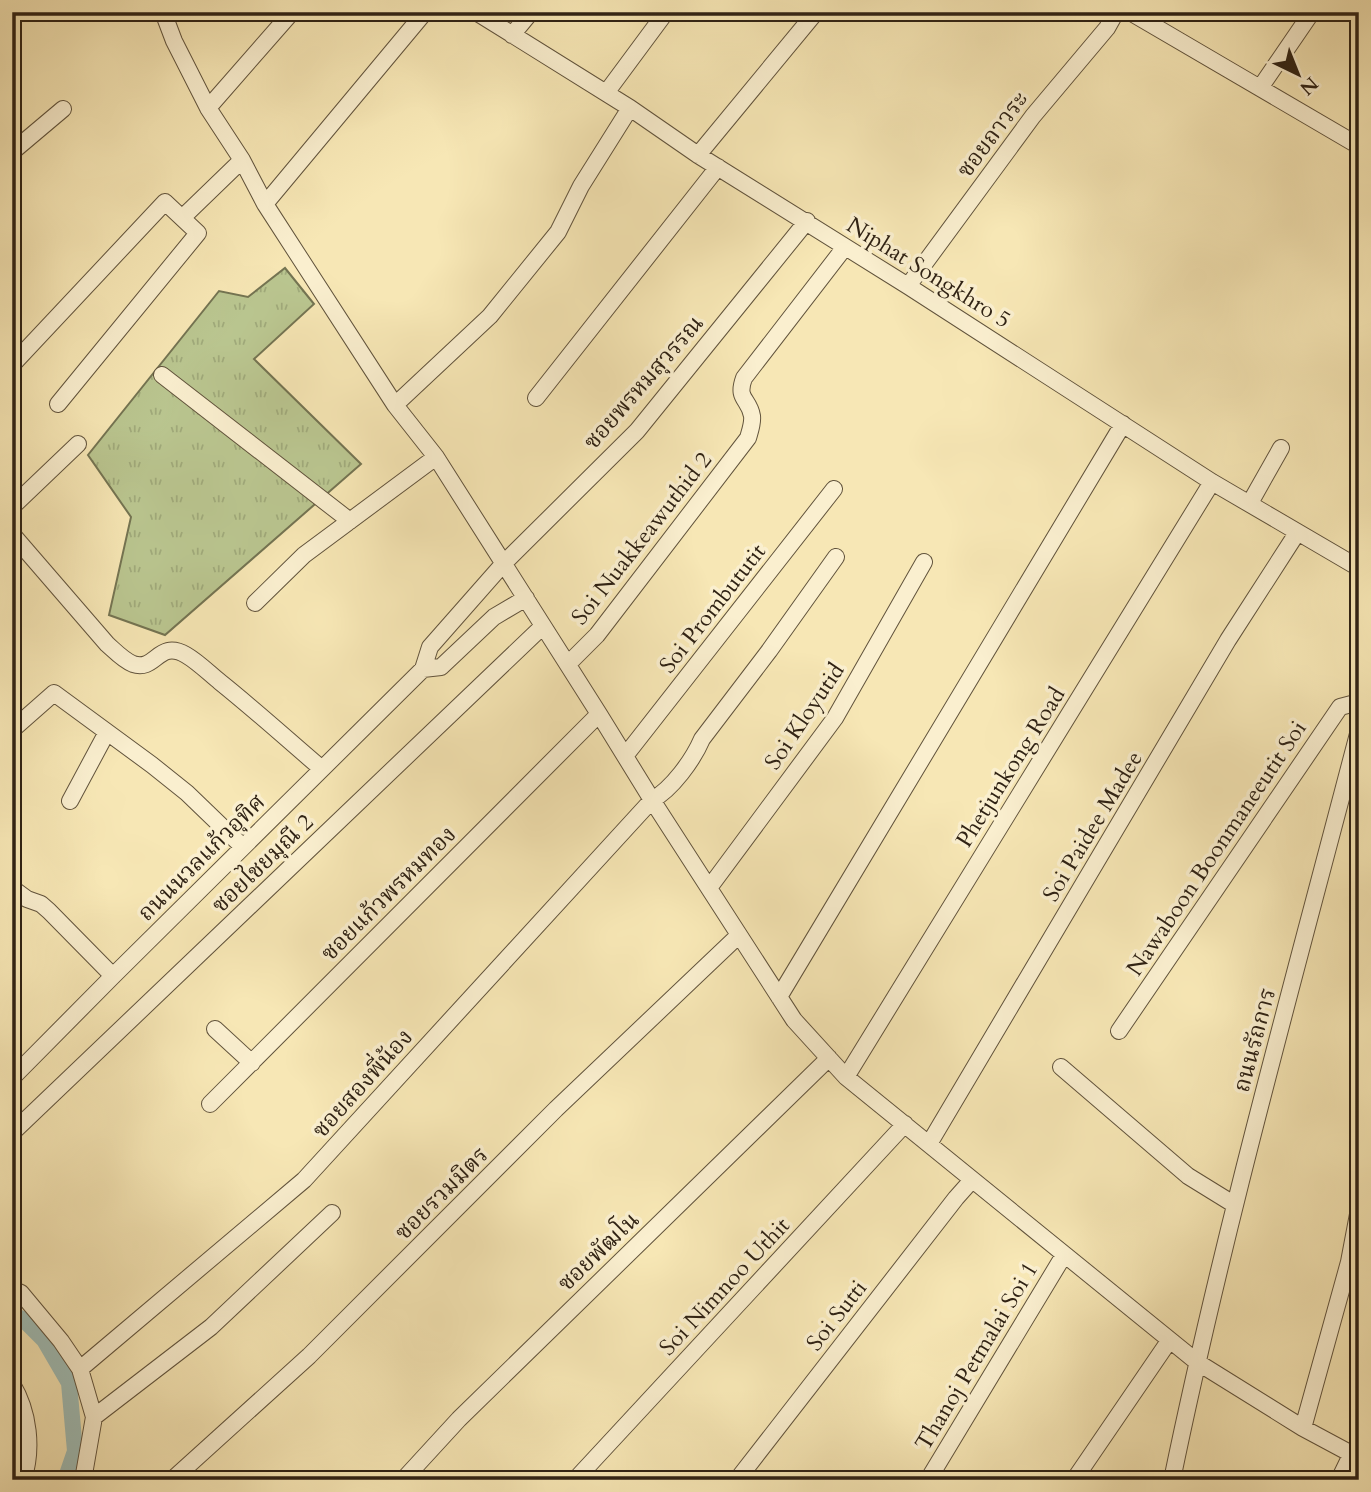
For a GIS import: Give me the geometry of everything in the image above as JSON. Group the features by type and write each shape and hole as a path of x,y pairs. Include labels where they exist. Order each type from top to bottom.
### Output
{"street":[{"path":"163,12 174,41 208,108 242,160 265,204 395,405 436,457 794,1020 846,1077 1196,1363 1303,1428 1355,1455 1339,1480"},
{"path":"208,108 292,12"},
{"path":"265,204 425,12"},
{"name":"Niphat Songkhro 5","path":"476,12 1212,482 1359,568"},
{"path":"512,34 531,12"},
{"path":"606,93 666,12"},
{"path":"698,155 816,12"},
{"name":"ซอยถาวระ","path":"908,286 1032,116 1107,28 1116,12"},
{"path":"1130,12 1359,146"},
{"path":"1260,88 1312,12"},
{"path":"12,152 63,108"},
{"path":"395,405 491,316 558,232 581,186 630,108"},
{"path":"182,218 242,160"},
{"path":"536,398 718,167"},
{"path":"12,365 165,202 198,233 58,404"},
{"name":"ซอยพรหมสุวรรณ","path":"504,563 637,431 807,222"},
{"name":"Soi Nuakkeawuthid 2","path":"568,664 597,635 748,438 752,413 741,393 744,378 845,247"},
{"path":"162,374 350,521"},
{"path":"779,997 1123,424"},
{"path":"12,507 78,444"},
{"path":"1250,503 1281,448"},
{"path":"255,603 304,555 436,457"},
{"name":"Phetjunkong Road","path":"846,1077 1212,482"},
{"name":"Soi Prombututit","path":"625,756 834,489"},
{"name":"Soi Paidee Madee","path":"929,1144 1228,640 1297,533"},
{"path":"12,534 107,645 121,656 141,666 166,651 185,654 322,769"},
{"name":"ซอยสองพี่น้อง","path":"80,1368 304,1181 652,800 664,794 836,557"},
{"name":"Soi Kloyutid","path":"709,888 835,718 924,562"},
{"name":"ถนนนวลแก้วอุทิศ","path":"12,1078 424,669 430,647 504,563"},
{"name":"ถนนนวลแก้วอุทิศ","path":"424,669 441,667 494,617 526,598"},
{"name":"ซอยไชยมุณี 2","path":"12,1133 543,625"},
{"path":"16,720 54,693 187,793 243,848"},
{"name":"Nawaboon Boonmaneeutit Soi","path":"1119,1031 1340,707 1359,702"},
{"name":"ซอยแก้วพรหมทอง","path":"210,1104 599,714"},
{"name":"ถนนรัถการ","path":"1172,1480 1196,1363 1235,1205 1359,730"},
{"path":"70,800 107,732"},
{"path":"12,888 27,899 41,904 113,976"},
{"name":"ซอยรวมมิตร","path":"172,1480 309,1356 556,1110 739,935"},
{"path":"215,1029 252,1063"},
{"name":"ซอยพัฒโน","path":"403,1480 458,1419 829,1058"},
{"path":"1061,1067 1188,1176 1235,1205"},
{"name":"Soi Nimnoo Uthit","path":"575,1480 905,1124"},
{"name":"Soi Sutti","path":"737,1480 972,1180"},
{"path":"1303,1428 1354,1261 1359,1209"},
{"path":"94,1417 211,1327 332,1213"},
{"name":"Thanoj Petmalai Soi 1","path":"928,1480 1064,1255"},
{"path":"12,1289 21,1293 80,1368 94,1417 83,1480"},
{"path":"1074,1480 1168,1340"},
{"path":"12,1384 27,1425 28,1457 23,1480"}],"green space":[{"path":"285,268 314,304 254,359 361,464 165,635 109,615 131,517 88,455 219,291 248,297"}],"waterway":[{"path":"12,1315 23,1319 44,1340 69,1383 75,1451 65,1480"}]}
